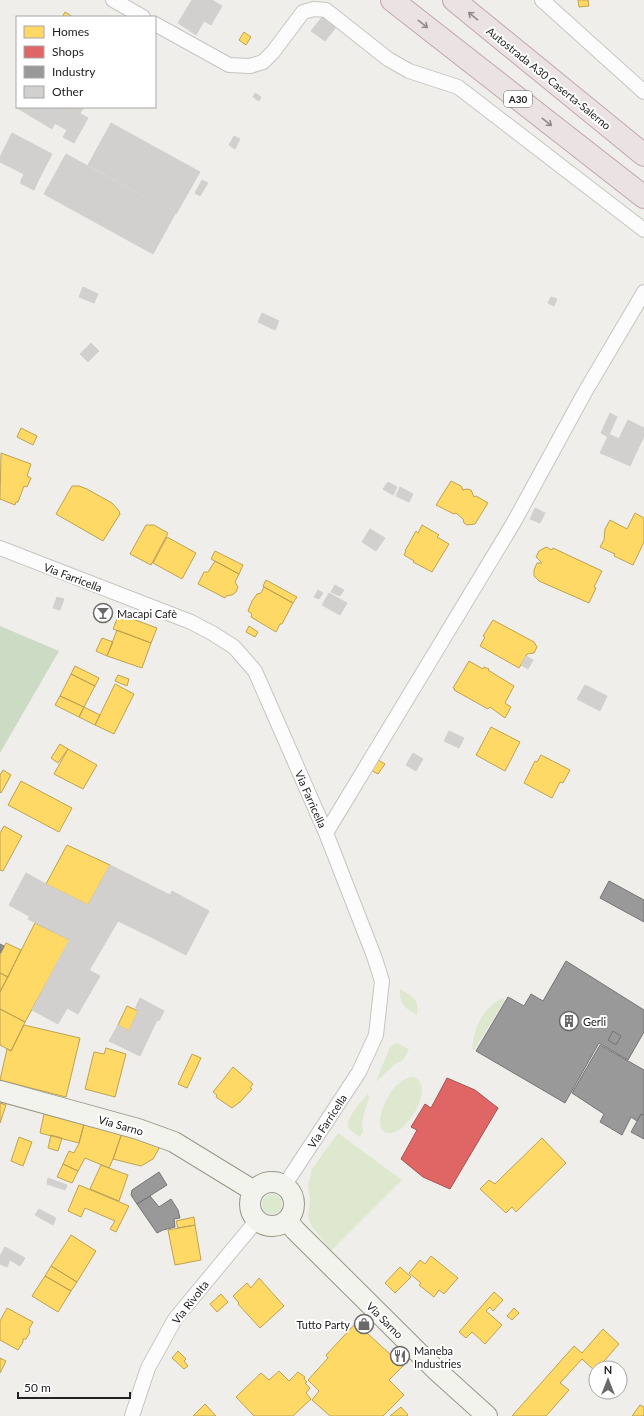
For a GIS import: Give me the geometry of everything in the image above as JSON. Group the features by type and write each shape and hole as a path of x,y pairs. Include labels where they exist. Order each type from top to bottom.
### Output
{"highway":[{"name":"A30","path":"392,0 644,197"},
{"name":"Autostrada A30 Caserta-Salerno","path":"454,0 644,155"}],"main road":[{"name":"Via Sarno","path":"0,1091 138,1129 174,1142 254,1191"},
{"path":"272,1182 284,1186 292,1196 294,1203 293,1209 286,1220 275,1226 268,1226 257,1220 253,1215 250,1203 254,1191 259,1187 272,1182"},
{"name":"Via Sarno","path":"286,1220 435,1369 487,1416"}],"street":[{"path":"113,0 141,16"},
{"path":"542,0 644,92"},
{"path":"156,25 229,65 250,66 262,62 273,52 303,12 314,9 326,10 388,59 409,71 458,87 644,230"},
{"path":"326,834 514,522 585,392 644,292"},
{"name":"Via Farricella","path":"0,548 191,622 212,632 234,648 255,671 326,834 374,956 382,981 376,1035 360,1072 284,1186"},
{"name":"Via Rivolta","path":"132,1416 148,1368 174,1319 257,1220"}],"green space":[{"path":"0,626 59,651 0,753"},
{"path":"400,989 416,1001 417,1015 409,1010 402,1002"},
{"path":"502,998 505,1000 474,1050 472,1049 475,1033 480,1019 489,1008"},
{"path":"397,1043 409,1049 403,1060 395,1064 376,1082 389,1049 392,1045"},
{"path":"413,1077 420,1081 422,1089 421,1098 417,1109 411,1119 403,1127 396,1132 388,1133 380,1126 380,1119 384,1105 391,1092 398,1084 405,1079"},
{"path":"368,1093 369,1098 362,1123 363,1132 360,1137 349,1129 348,1125 351,1116"},
{"path":"338,1133 402,1180 331,1251 311,1225 308,1216 310,1200 308,1185 312,1169"},
{"path":"272,1194 279,1197 282,1204 279,1211 272,1214 265,1211 262,1204 265,1197"}],"building: Homes":[{"path":"578,0 588,0 589,6 579,7"},
{"path":"65,12 71,16 63,16"},
{"path":"244,32 251,37 246,45 239,40"},
{"path":"21,428 37,436 33,445 17,437"},
{"path":"1,453 31,464 27,476 31,478 27,487 24,486 18,502 16,502 15,505 0,499"},
{"path":"451,481 461,486 463,490 471,490 474,497 476,496 488,503 475,524 467,525 456,513 454,514 436,505"},
{"path":"72,486 79,486 87,489 112,503 119,511 120,514 103,541 56,514"},
{"path":"635,513 644,518 644,542 633,565 600,547 604,540 605,529 610,520 627,529"},
{"path":"146,525 154,525 168,533 151,565 130,554"},
{"path":"422,525 439,535 437,537 449,544 432,572 413,562 414,561 404,555 416,531 418,533"},
{"path":"167,537 196,553 182,579 153,563"},
{"path":"546,547 552,550 553,548 602,571 594,587 596,588 589,603 539,581 534,576 534,570 537,563 542,563 536,557 539,551"},
{"path":"215,551 243,565 239,574 211,559"},
{"path":"215,561 239,574 235,582 238,587 236,592 232,595 226,596 225,598 198,584 204,572 208,572"},
{"path":"266,580 297,597 293,603 264,587 263,586"},
{"path":"264,587 293,603 276,632 251,617 252,614 248,611 252,601 257,594 261,593"},
{"path":"119,614 157,628 151,643 113,629"},
{"path":"493,620 534,642 537,647 534,653 527,654 519,668 480,646 485,637 483,636"},
{"path":"249,626 258,632 255,637 246,632"},
{"path":"117,630 151,643 142,668 107,656"},
{"path":"102,638 113,642 107,656 96,651"},
{"path":"469,661 483,669 484,667 489,669 488,670 514,686 505,703 511,707 505,718 490,707 488,709 454,690 455,689 453,688"},
{"path":"75,666 99,678 95,686 71,674"},
{"path":"71,674 95,686 84,707 60,696"},
{"path":"118,675 129,679 127,686 115,681"},
{"path":"115,684 134,694 114,734 95,725"},
{"path":"60,696 84,707 79,717 55,705"},
{"path":"84,707 100,715 95,725 79,717"},
{"path":"491,727 520,742 505,771 476,755"},
{"path":"60,744 68,749 58,763 51,758"},
{"path":"68,749 97,765 83,789 54,774"},
{"path":"541,755 570,770 563,783 560,782 552,798 524,783 535,761 537,762"},
{"path":"375,758 385,764 378,774 369,769"},
{"path":"3,770 11,775 1,793 0,775"},
{"path":"21,781 72,808 59,832 8,805"},
{"path":"4,826 22,836 3,871 0,870 0,833"},
{"path":"67,845 110,865 88,905 46,884"},
{"path":"35,923 70,940 25,1022 0,1009 0,992"},
{"path":"6,943 21,950 8,977 0,973 0,955"},
{"path":"0,973 8,977 0,992"},
{"path":"127,1006 138,1011 129,1031 118,1025"},
{"path":"0,1009 25,1022 11,1051 0,1045"},
{"path":"24,1025 80,1038 66,1097 0,1080 7,1049 11,1051"},
{"path":"106,1048 126,1054 115,1097 85,1089 94,1052 104,1054"},
{"path":"192,1054 201,1058 187,1088 178,1084"},
{"path":"233,1067 253,1084 250,1088 252,1089 232,1108 216,1097 217,1095 213,1092"},
{"path":"0,1103 6,1105 0,1123"},
{"path":"44,1114 84,1124 79,1143 40,1133"},
{"path":"84,1124 122,1133 109,1168 85,1158 78,1171 63,1164 69,1151 74,1153 79,1143"},
{"path":"122,1133 161,1145 153,1159 141,1166 113,1159"},
{"path":"51,1135 62,1138 58,1151 48,1148"},
{"path":"19,1137 32,1142 23,1166 11,1161"},
{"path":"542,1138 566,1163 516,1212 512,1207 506,1213 480,1189 489,1180 495,1184"},
{"path":"63,1164 78,1171 72,1183 57,1177"},
{"path":"101,1165 128,1175 119,1201 90,1189"},
{"path":"79,1185 129,1206 116,1232 110,1229 115,1221 85,1208 81,1217 68,1211"},
{"path":"194,1217 195,1225 178,1228 176,1221"},
{"path":"195,1225 201,1260 175,1265 168,1230"},
{"path":"71,1235 96,1251 77,1282 51,1266"},
{"path":"431,1256 458,1278 444,1294 439,1290 434,1297 419,1285 421,1283 409,1273 420,1260 425,1264"},
{"path":"51,1266 77,1282 71,1291 45,1276"},
{"path":"400,1267 411,1277 395,1293 385,1283"},
{"path":"45,1276 71,1291 58,1312 32,1296"},
{"path":"259,1278 284,1306 260,1328 238,1304 239,1303 233,1296 247,1283 251,1288"},
{"path":"494,1292 503,1300 493,1311 490,1307 486,1311 502,1325 485,1344 472,1332 466,1338 459,1332"},
{"path":"221,1294 228,1302 217,1312 210,1304"},
{"path":"7,1308 33,1322 29,1329 30,1332 26,1339 23,1339 23,1342 18,1350 0,1340 0,1321"},
{"path":"514,1308 519,1313 512,1320 507,1316"},
{"path":"356,1323 403,1366 389,1380 404,1395 383,1416 330,1416 312,1400 319,1391 308,1380 328,1358 326,1355"},
{"path":"603,1329 619,1344 605,1360 588,1360 588,1365 582,1359 560,1383 569,1390 546,1416 512,1416 574,1346 582,1353"},
{"path":"178,1351 186,1359 184,1361 188,1366 184,1369 172,1358"},
{"path":"0,1358 6,1361 0,1373"},
{"path":"279,1371 289,1381 298,1372 305,1377 304,1379 307,1382 305,1383 310,1388 306,1393 311,1399 293,1416 254,1416 236,1397 261,1373 269,1380"},
{"path":"205,1404 216,1416 193,1416"},
{"path":"640,1405 644,1407 644,1416 632,1416"},
{"path":"401,1407 408,1415 407,1416 390,1416"}],"building: Shops":[{"path":"447,1078 475,1090 498,1108 450,1189 423,1177 401,1159 417,1130 411,1127 425,1104 431,1108"}],"building: Industry":[{"path":"609,881 644,900 644,922 600,898"},
{"path":"0,944 4,946 0,953"},
{"name":"Gerli","path":"566,961 644,1010 644,1032 628,1060 599,1043 565,1103 476,1051 508,997 524,1006 531,994 543,1001"},
{"path":"613,1031 621,1036 616,1045 608,1040"},
{"path":"600,1045 644,1070 644,1115 641,1114 637,1121 631,1117 622,1135 600,1122 604,1114 572,1093"},
{"path":"641,1114 644,1115 644,1139 631,1132"},
{"path":"159,1172 167,1185 137,1204 131,1195 132,1190"},
{"path":"150,1196 159,1207 171,1199 178,1210 180,1218 174,1219 175,1227 157,1233 137,1204"}],"building: Other":[{"path":"192,0 212,0 222,6 211,25 204,21 196,35 178,23"},
{"path":"323,16 337,26 325,41 311,31"},
{"path":"255,93 261,97 259,101 253,97"},
{"path":"17,108 52,108 44,124"},
{"path":"52,108 71,108 88,118 78,136 47,119"},
{"path":"71,108 83,108 80,113"},
{"path":"47,119 55,123 52,129 44,124"},
{"path":"111,123 200,172 176,214 88,165"},
{"path":"67,130 78,136 74,143 63,137"},
{"path":"12,133 52,154 38,181 0,162 0,157"},
{"path":"234,136 240,139 235,149 229,145"},
{"path":"66,154 175,214 153,254 44,194"},
{"path":"24,174 38,181 34,190 20,183"},
{"path":"202,180 208,183 200,196 195,193"},
{"path":"83,287 98,294 94,303 79,297"},
{"path":"551,297 557,299 554,306 548,303"},
{"path":"262,313 279,321 275,330 258,322"},
{"path":"91,343 99,351 88,362 80,354"},
{"path":"610,413 617,417 608,437 601,433"},
{"path":"628,420 644,428 644,436 630,466 610,457"},
{"path":"609,434 619,439 610,457 600,453"},
{"path":"388,482 397,487 393,495 383,489"},
{"path":"400,487 413,494 409,502 396,496"},
{"path":"535,508 545,513 540,523 530,519"},
{"path":"370,529 385,538 376,551 362,542"},
{"path":"335,585 344,590 340,596 331,592"},
{"path":"318,590 323,593 319,599 314,597"},
{"path":"329,593 347,603 340,615 322,605"},
{"path":"57,597 64,599 60,610 53,608"},
{"path":"526,656 533,660 528,669 521,665"},
{"path":"585,685 607,696 600,711 577,699"},
{"path":"449,731 464,738 459,748 444,741"},
{"path":"413,753 423,759 416,771 406,765"},
{"path":"110,865 138,879 118,921 88,905"},
{"path":"26,873 46,884 29,916 9,905"},
{"path":"138,879 170,895 149,936 118,921"},
{"path":"46,884 88,905 70,940 28,919"},
{"path":"172,891 209,911 186,955 149,936"},
{"path":"88,905 118,921 58,1024 32,1010"},
{"path":"89,970 100,976 78,1014 67,1008"},
{"path":"140,998 164,1011 159,1021 135,1009"},
{"path":"138,1011 157,1020 140,1056 109,1041 118,1025 129,1031"},
{"path":"48,1178 67,1185 65,1190 47,1184"},
{"path":"39,1209 56,1218 53,1225 35,1215"},
{"path":"5,1247 25,1258 20,1266 10,1260 7,1267 0,1264 0,1256"}],"place":[{"name":"Macapi Cafè","path":"103,613"},
{"name":"Gerli","path":"569,1021"},
{"name":"Tutto Party","path":"364,1324"},
{"name":"Maneba Industries","path":"400,1356"}]}
